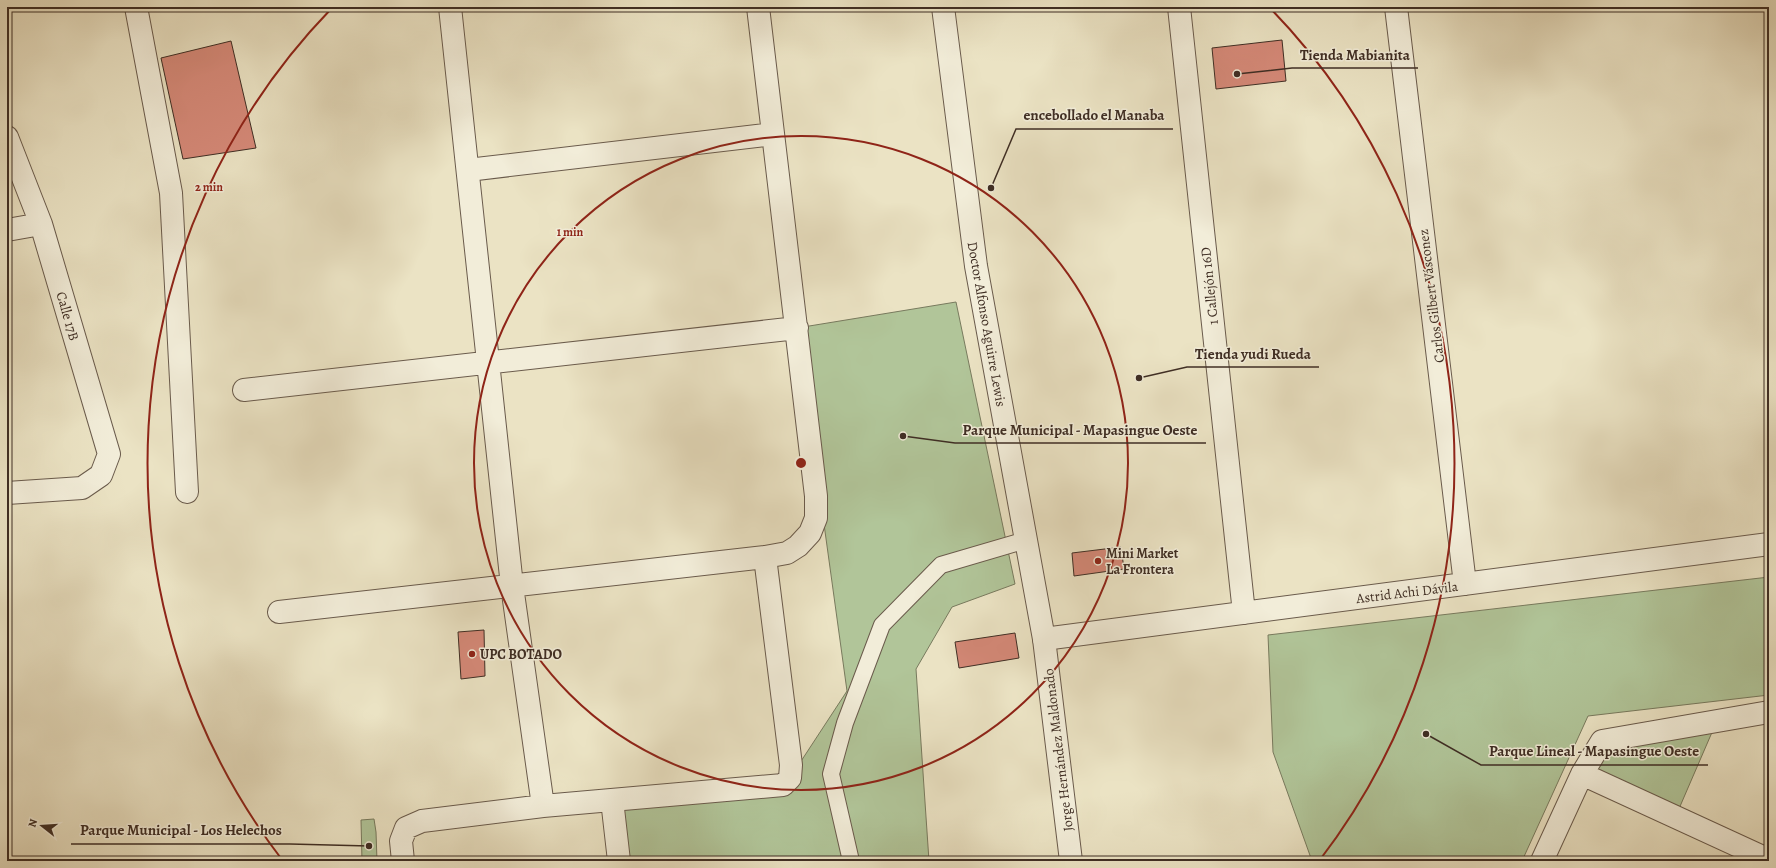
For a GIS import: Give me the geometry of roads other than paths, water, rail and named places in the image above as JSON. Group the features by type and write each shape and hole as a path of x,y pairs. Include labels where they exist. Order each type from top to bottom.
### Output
{"street":[{"path":"136,7 171,193 187,492"},
{"path":"450,7 512,586 543,806"},
{"path":"279,612 765,557 787,553 798,546 810,533 816,518 816,496 758,7"},
{"name":"Doctor Alfonso Aguirre Lewis","path":"943,7 976,266 1044,639"},
{"name":"1 Callejón 16D","path":"1179,7 1244,613"},
{"name":"Carlos Gilbert Vásconez","path":"1396,7 1465,584"},
{"path":"468,170 774,134"},
{"name":"Calle 17B","path":"7,137 41,224 109,454 101,475 82,488 7,493"},
{"path":"7,230 41,224"},
{"path":"244,390 797,328"},
{"name":"Astrid Achi Dávila","path":"1044,639 1769,544"},
{"path":"403,861 401,841 406,828 422,821 543,806 783,785 790,778 791,765 765,557"},
{"name":"Jorge Hernández Maldonado","path":"1044,639 1071,861"},
{"path":"1542,861 1582,774 1602,741 1769,712"},
{"path":"1582,774 1769,860"},
{"path":"612,800 620,861"}],"lane":[{"path":"851,861 831,774 845,723 882,625 941,565 1026,540"}],"place":[{"name":"Tienda Mabianita","path":"1237,74"},
{"name":"encebollado el Manaba","path":"991,188"},
{"name":"Tienda yudi Rueda","path":"1139,378"},
{"name":"Parque Municipal - Mapasingue Oeste","path":"903,436"},
{"name":"Mini Market La Frontera","path":"1098,561"},
{"name":"UPC BOTADO","path":"472,654"},
{"name":"Parque Lineal - Mapasingue Oeste","path":"1426,734"},
{"name":"Parque Municipal - Los Helechos","path":"369,846"}]}
